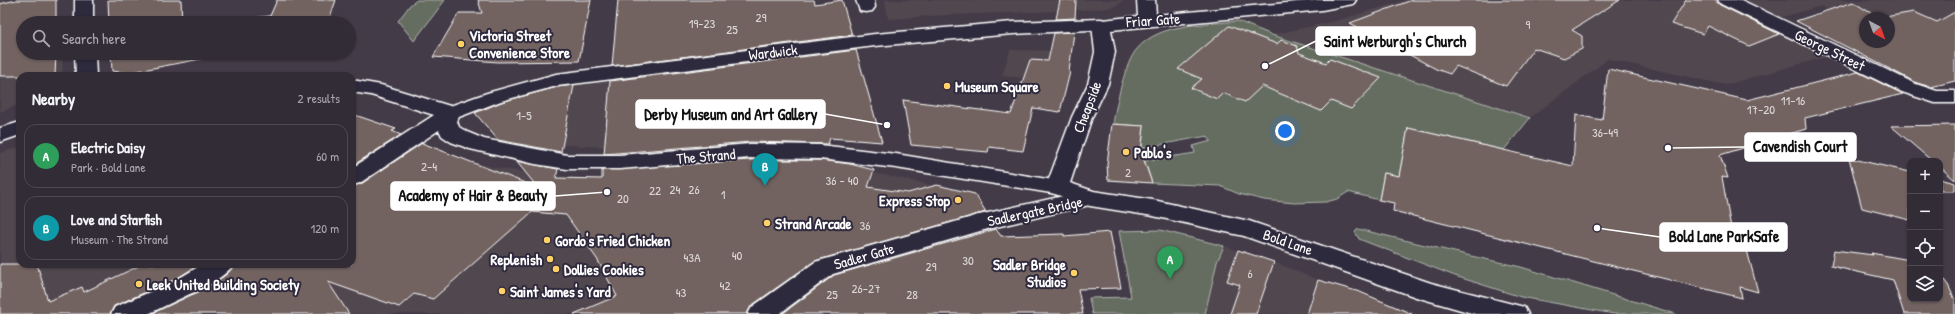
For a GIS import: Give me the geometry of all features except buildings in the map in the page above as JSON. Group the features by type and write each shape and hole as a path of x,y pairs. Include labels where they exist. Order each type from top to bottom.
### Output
{"street":[{"path":"84,0 84,16"},
{"path":"1146,0 1147,21"},
{"name":"Friar Gate","path":"1101,25 1277,10 1322,5 1347,0"},
{"name":"George Street","path":"1727,0 1896,82 1935,97 1955,97"},
{"name":"Wardwick","path":"356,175 451,113 494,97 561,80 874,40 1013,28 1101,25"},
{"name":"Cheapside","path":"1058,187 1082,117 1098,84 1105,52 1101,25"},
{"path":"85,60 86,72"},
{"path":"356,87 374,89 451,113"},
{"name":"The Strand","path":"451,113 446,121 450,132 459,137 478,144 535,157 567,162 621,162 750,151 820,152 896,160 1058,187"},
{"path":"0,135 16,129"},
{"name":"Bold Lane","path":"1058,187 1090,198 1153,208 1249,229 1425,290 1494,310 1515,314"},
{"name":"Sadlergate Bridge","path":"979,223 1090,198"},
{"name":"Sadler Gate","path":"761,314 824,268 979,223"},
{"path":"124,314 187,285 215,268"}],"shaded area":[{"path":"0,0 56,0 56,16 16,16 16,60 62,60 63,72 16,72 16,106 0,112"},
{"path":"885,0 1123,0 1118,5 1108,8 1086,10 947,15 888,19"},
{"path":"1406,0 1713,0 1829,56 1725,85 1608,59 1530,118 1431,88 1272,35 1335,21"},
{"path":"1735,0 1955,0 1955,66 1895,44 1895,12 1859,12 1859,27 1821,6 1776,19"},
{"path":"1010,50 1072,51 1068,82 1002,76"},
{"path":"702,67 699,140 650,146 605,147 543,144 479,114 483,109 497,103 543,90"},
{"path":"16,148 16,268 176,268 0,314 0,153"},
{"path":"436,148 468,161 492,167 555,177 609,179 869,172 965,192 828,250 733,314 164,314 337,268 356,268 356,257 415,154"},
{"path":"1224,246 1274,262 1318,280 1362,293 1418,314 1205,314 1215,269 1107,314 1220,255"}],"green space":[{"path":"417,0 445,0 414,41 398,21 410,5"},
{"path":"1238,21 1272,35 1530,118 1504,150 1408,128 1399,176 1384,173 1379,200 1348,192 1337,199 1326,202 1294,203 1264,200 1239,194 1220,186 1152,183 1145,161 1195,153 1193,146 1211,141 1207,136 1142,148 1144,126 1113,124 1116,106 1125,73 1133,55 1147,40 1171,29 1198,24"},
{"path":"1358,229 1521,267 1676,314 1614,314 1521,297 1455,276 1359,239 1355,232"},
{"path":"1160,230 1224,246 1217,262 1205,314 1092,314 1089,298 1131,297 1119,231"}],"place":[{"name":"Victoria Street Convenience Store","path":"461,44"},
{"name":"Saint Werburgh's Church","path":"1265,66"},
{"name":"Museum Square","path":"947,86"},
{"name":"Derby Museum and Art Gallery","path":"887,125"},
{"name":"Cavendish Court","path":"1668,148"},
{"name":"Pablo's","path":"1126,152"},
{"name":"Love and Starfish","path":"765,186"},
{"name":"Academy of Hair & Beauty","path":"607,192"},
{"name":"Express Stop","path":"958,200"},
{"name":"Strand Arcade","path":"767,223"},
{"name":"Bold Lane ParkSafe","path":"1597,228"},
{"name":"Gordo's Fried Chicken","path":"547,240"},
{"name":"Replenish","path":"550,259"},
{"name":"Dollies Cookies","path":"556,269"},
{"name":"Sadler Bridge Studios","path":"1074,273"},
{"name":"Electric Daisy","path":"1170,279"},
{"name":"Leek United Building Society","path":"139,284"},
{"name":"Saint James's Yard","path":"502,291"}]}
